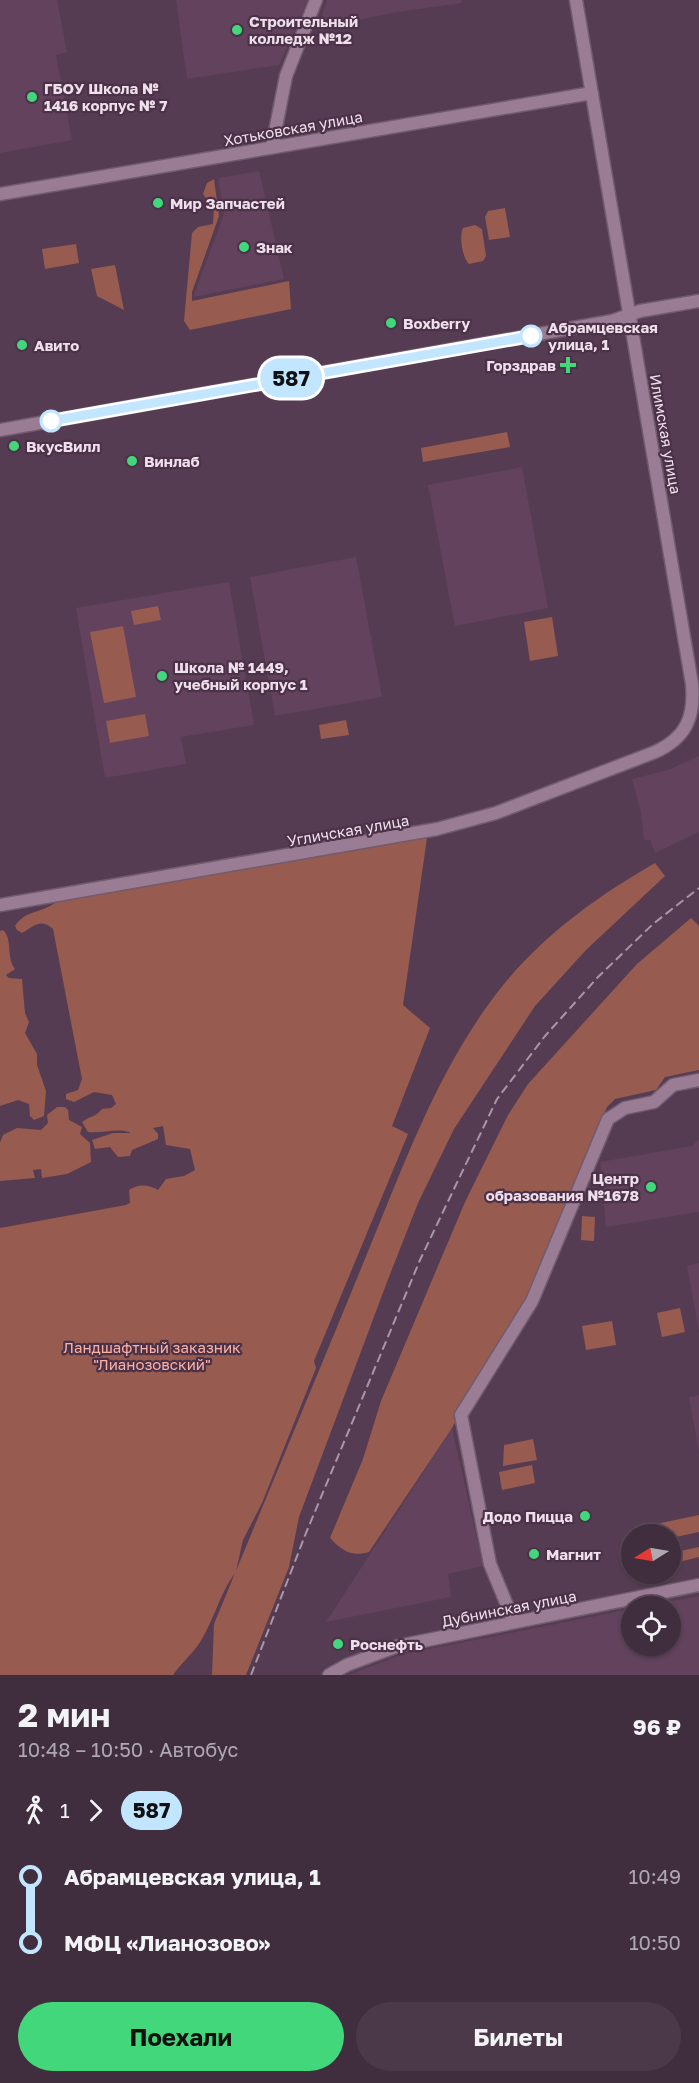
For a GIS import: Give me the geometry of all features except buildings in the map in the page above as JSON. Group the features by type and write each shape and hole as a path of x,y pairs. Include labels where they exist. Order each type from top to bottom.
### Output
{"street":[{"path":"272,147 286,76 316,0"},
{"name":"Илимская улица","path":"576,0 692,684 692,712 685,730"},
{"name":"Хотьковская улица","path":"0,194 592,93"},
{"path":"0,430 612,321 630,315 699,301"},
{"name":"Угличская улица","path":"0,905 248,863 465,822 505,810 655,753 668,746 685,730"},
{"path":"514,1622 490,1564 462,1415 532,1301 608,1119 625,1108 654,1101 673,1085 699,1080"},
{"name":"Дубнинская улица","path":"329,1675 366,1657 398,1646 699,1585"}],"shaded area":[{"name":"ГБОУ Школа № 1416 корпус № 7","path":"0,0 57,0 67,52 56,55 72,140 0,153"},
{"name":"Строительный колледж №12","path":"176,0 308,0 279,65 187,79"},
{"path":"327,0 462,0 462,3 397,12 318,28"},
{"name":"Знак","path":"259,171 284,279 193,297 224,214 218,178"},
{"path":"522,467 548,608 455,626 428,485"},
{"path":"356,557 382,697 275,716 250,577"},
{"path":"229,582 254,725 181,737 186,764 105,778 76,608"},
{"path":"699,756 699,832 655,853 650,840 644,840 641,813 632,779 668,770"},
{"name":"Центр образования №1678","path":"699,1139 699,1212 606,1227 600,1162 692,1146"},
{"path":"699,1263 699,1331 687,1266"},
{"path":"699,1395 699,1452 689,1397"},
{"path":"452,1428 483,1566 448,1574 451,1597 326,1622"},
{"path":"699,1596 699,1675 348,1675 404,1654 621,1611 621,1656 681,1656 681,1599"}],"green space":[{"path":"214,179 219,216 192,292 192,301 289,281 291,309 190,330 184,321 192,233 198,227 213,224 214,209 203,194 207,183"},
{"path":"505,208 510,237 489,240 485,217 488,211"},
{"path":"475,225 482,229 486,256 483,261 469,264 463,252 462,232 463,228"},
{"path":"76,244 79,263 45,269 42,249"},
{"path":"115,265 124,310 97,296 91,269"},
{"path":"507,432 510,447 423,462 421,448"},
{"path":"158,606 161,620 134,625 131,611"},
{"path":"552,617 558,656 530,661 524,622"},
{"path":"123,626 136,697 104,703 90,632"},
{"path":"145,714 149,736 110,743 106,721"},
{"path":"346,720 349,735 321,739 319,725"},
{"name":"Ландшафтный заказник \"Лианозовский\"","path":"427,838 403,1005 430,1028 392,1126 408,1134 314,1361 316,1368 262,1503 243,1540 236,1571 412,1145 462,1045 504,984 555,932 593,902 655,863 665,876 586,950 535,1006 454,1129 418,1203 387,1282 299,1517 289,1567 246,1675 212,1675 214,1624 235,1573 200,1642 173,1675 0,1675 0,1228 126,1205 130,1203 129,1190 132,1188 147,1186 158,1190 166,1179 184,1176 195,1170 190,1149 166,1145 163,1126 153,1128 158,1134 158,1139 132,1150 130,1156 118,1157 110,1147 95,1149 92,1140 113,1133 131,1133 126,1131 88,1132 82,1122 102,1109 111,1108 116,1104 112,1095 94,1092 74,1102 66,1099 66,1094 78,1090 82,1079 53,929 40,924 22,933 15,926 30,914 47,908 57,901"},
{"path":"691,918 699,926 699,1070 665,1077 656,1090 615,1099 607,1107 534,1286 452,1428 369,1552 357,1554 343,1549 330,1538 363,1459 381,1401 465,1202 508,1115 528,1084 637,964"},
{"path":"3,930 8,938 12,965 15,969 6,975 9,978 22,979 25,1013 29,1022 25,1033 37,1054 37,1065 46,1091 44,1116 34,1120 30,1116 29,1104 18,1100 0,1106 0,931"},
{"path":"57,1107 65,1107 68,1110 69,1120 82,1127 80,1134 90,1143 91,1162 67,1174 42,1178 41,1169 33,1170 35,1178 0,1181 0,1143 3,1135 17,1128 41,1130 48,1123 47,1115"},
{"path":"582,1216 595,1217 594,1241 581,1240"},
{"path":"680,1308 685,1332 662,1337 657,1313"},
{"path":"612,1321 616,1345 586,1350 582,1326"},
{"path":"533,1439 537,1460 503,1466 504,1445"},
{"path":"532,1465 535,1483 502,1490 499,1472"},
{"path":"699,1515 699,1532 681,1536 681,1524 656,1524"},
{"path":"699,1547 699,1557 681,1562 681,1551"}],"railway":[{"path":"251,1675 306,1533 420,1260 497,1099 545,1036 598,977 653,924 699,888"}],"bus line":[{"name":"587","path":"51,421 531,336"}],"place":[{"name":"Строительный колледж №12","path":"237,30"},
{"name":"ГБОУ Школа № 1416 корпус № 7","path":"32,97"},
{"name":"Мир Запчастей","path":"158,203"},
{"name":"Знак","path":"244,247"},
{"name":"Boxberry","path":"391,323"},
{"name":"Абрамцевская улица, 1","path":"531,336"},
{"name":"Авито","path":"22,345"},
{"name":"Горздрав","path":"568,365"},
{"name":"ВкусВилл","path":"14,446"},
{"name":"Винлаб","path":"132,461"},
{"name":"Школа № 1449, учебный корпус 1","path":"162,676"},
{"name":"Центр образования №1678","path":"651,1187"},
{"name":"Додо Пицца","path":"585,1516"},
{"name":"Магнит","path":"534,1554"},
{"name":"Роснефть","path":"338,1644"}]}
